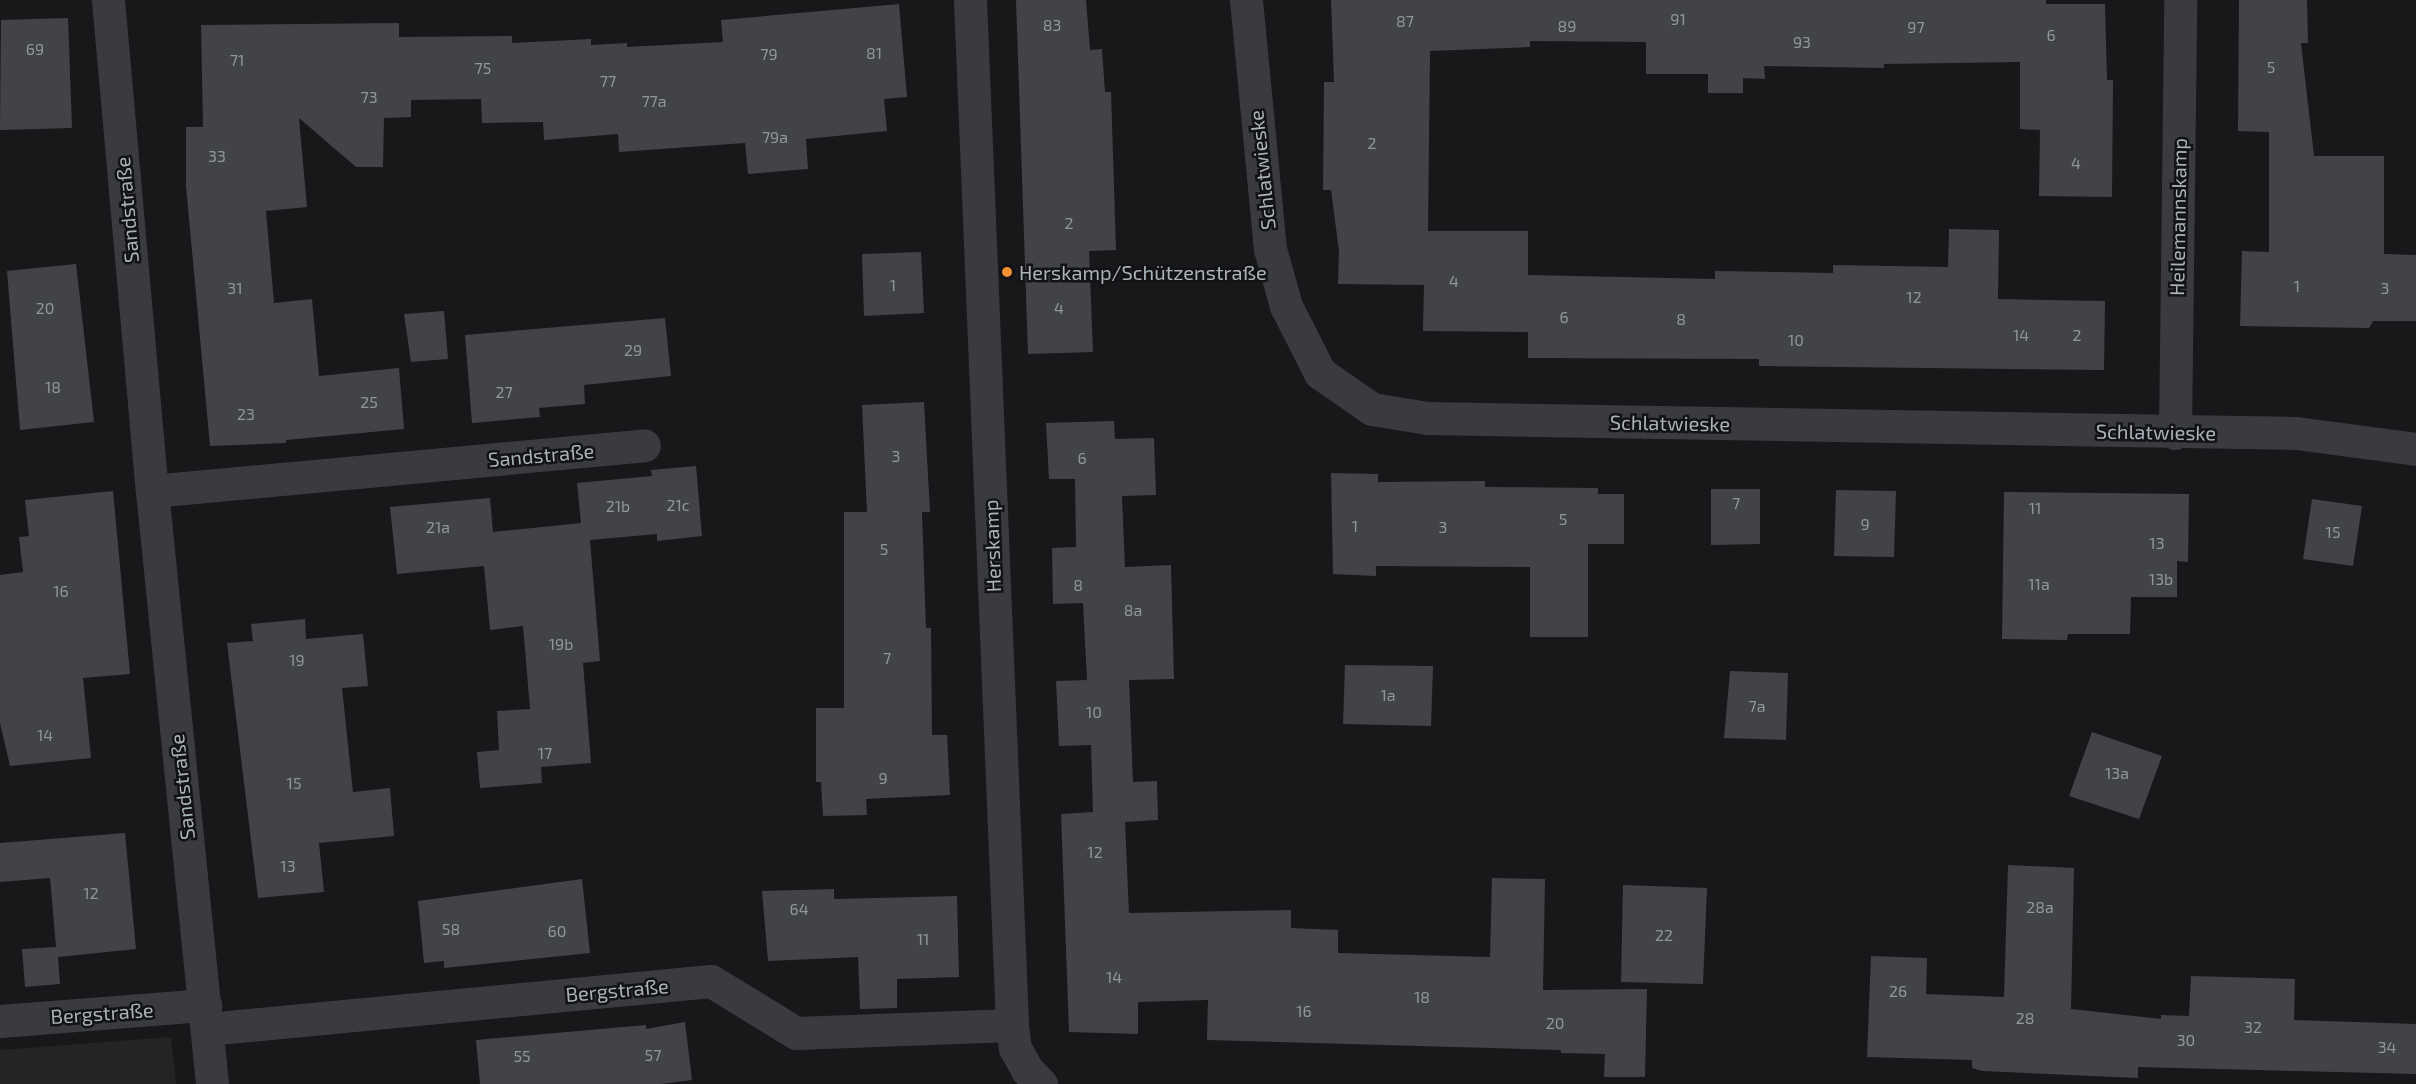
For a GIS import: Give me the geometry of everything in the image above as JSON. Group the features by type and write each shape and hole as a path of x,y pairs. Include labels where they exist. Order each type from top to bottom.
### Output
{"street":[{"name":"Sandstraße","path":"108,0 152,491 212,1084"},
{"name":"Herskamp","path":"970,0 1012,1025 1015,1048 1027,1070 1041,1084"},
{"name":"Schlatwieske","path":"1246,0 1270,249 1286,306 1320,373 1372,409 1427,418 2175,433 2296,433 2416,449"},
{"name":"Heilemannskamp","path":"2175,433 2180,0"},
{"name":"Sandstraße","path":"152,491 644,445"},
{"name":"Bergstraße","path":"0,1021 206,1017 711,981 796,1033 1012,1025"}],"shaded area":[{"path":"171,1037 176,1084 0,1084 0,1050"}],"building":[{"path":"1016,0 1086,0 1090,50 1102,49 1105,92 1111,92 1116,250 1089,251 1093,352 1028,354"},
{"path":"1331,0 2046,0 2046,4 2105,4 2107,80 2113,80 2112,197 2039,196 2040,130 2020,129 2020,62 1884,64 1884,68 1764,66 1765,79 1743,78 1743,93 1708,93 1708,74 1646,74 1646,42 1530,41 1530,47 1430,51 1428,231 1528,231 1528,275 1715,279 1715,271 1833,273 1833,265 1948,267 1949,229 1999,230 1998,299 2105,301 2104,370 1759,366 1759,359 1528,358 1528,332 1423,331 1424,285 1338,284 1339,251 1331,190 1323,190 1324,82 1334,82"},
{"path":"2239,0 2307,0 2308,43 2301,43 2314,156 2384,156 2384,254 2416,255 2416,321 2373,321 2369,328 2240,326 2242,251 2269,252 2269,132 2238,131"},
{"path":"899,4 907,97 884,99 887,131 806,139 808,169 748,174 745,143 619,152 618,134 544,140 543,122 482,123 481,99 411,100 411,117 384,118 383,167 356,167 299,118 307,207 266,211 274,303 312,299 319,376 399,368 404,429 286,440 286,443 210,446 186,186 186,127 203,127 201,25 399,23 399,37 512,36 512,43 591,39 591,45 627,43 627,47 723,42 721,20"},
{"path":"68,18 72,128 0,130 1,20"},
{"path":"921,252 924,313 864,316 862,254"},
{"path":"76,264 94,422 20,430 7,271"},
{"path":"444,311 448,359 411,362 404,314"},
{"path":"665,318 671,376 584,385 585,404 539,408 540,417 472,423 465,335"},
{"path":"924,402 930,512 922,512 926,628 931,628 932,735 947,735 950,795 866,799 867,815 823,816 821,782 816,782 816,708 844,708 844,512 867,512 862,405"},
{"path":"1114,421 1115,439 1154,438 1156,495 1122,496 1125,567 1171,565 1174,679 1129,680 1133,782 1157,781 1158,820 1125,822 1129,913 1291,910 1291,928 1338,930 1338,953 1490,957 1492,878 1545,879 1543,990 1647,989 1645,1077 1604,1077 1605,1054 1561,1053 1561,1050 1207,1040 1208,1000 1138,1002 1138,1034 1069,1032 1061,814 1093,812 1091,745 1059,746 1056,681 1087,680 1083,603 1053,604 1052,548 1076,547 1075,479 1049,479 1046,423"},
{"path":"696,466 702,536 657,541 657,534 590,540 600,661 583,663 591,763 541,767 542,783 480,788 477,752 499,750 497,711 530,709 523,626 490,630 484,566 397,574 390,507 490,498 493,532 581,523 577,483 652,476 651,470"},
{"path":"1331,473 1378,474 1378,482 1485,481 1485,487 1598,488 1598,494 1624,494 1624,544 1588,544 1588,637 1530,637 1530,567 1376,566 1376,576 1333,574"},
{"path":"1711,489 1760,489 1760,544 1711,545"},
{"path":"1836,490 1896,491 1894,557 1834,556"},
{"path":"113,491 130,674 83,678 91,758 10,766 0,723 0,575 23,572 19,537 29,536 25,500"},
{"path":"2004,492 2189,494 2188,562 2177,561 2177,597 2131,597 2130,634 2068,634 2067,640 2002,639"},
{"path":"2312,499 2362,506 2353,566 2303,559"},
{"path":"305,619 306,639 363,634 368,686 342,688 353,792 390,788 394,836 319,843 324,892 258,898 227,643 253,641 251,624"},
{"path":"1345,665 1433,666 1431,726 1343,724"},
{"path":"1730,671 1788,673 1786,740 1724,738"},
{"path":"2092,732 2162,756 2139,819 2069,796"},
{"path":"125,833 136,949 58,957 60,984 25,987 22,949 56,947 50,878 0,882 0,843"},
{"path":"2008,865 2074,868 2071,1009 2161,1019 2161,1015 2189,1016 2191,976 2295,979 2294,1020 2416,1024 2416,1074 2138,1067 2138,1078 1982,1071 1972,1068 1972,1060 1867,1057 1871,956 1927,958 1926,994 2004,997"},
{"path":"582,879 590,953 444,968 444,961 424,963 418,901"},
{"path":"1623,885 1707,888 1703,984 1621,982"},
{"path":"834,889 834,899 957,896 959,977 897,979 897,1008 860,1009 858,957 768,961 762,891"},
{"path":"685,1022 692,1080 661,1084 480,1084 476,1040 646,1025 646,1029"}],"place":[{"name":"Herskamp/Schützenstraße","path":"1007,272"}]}
